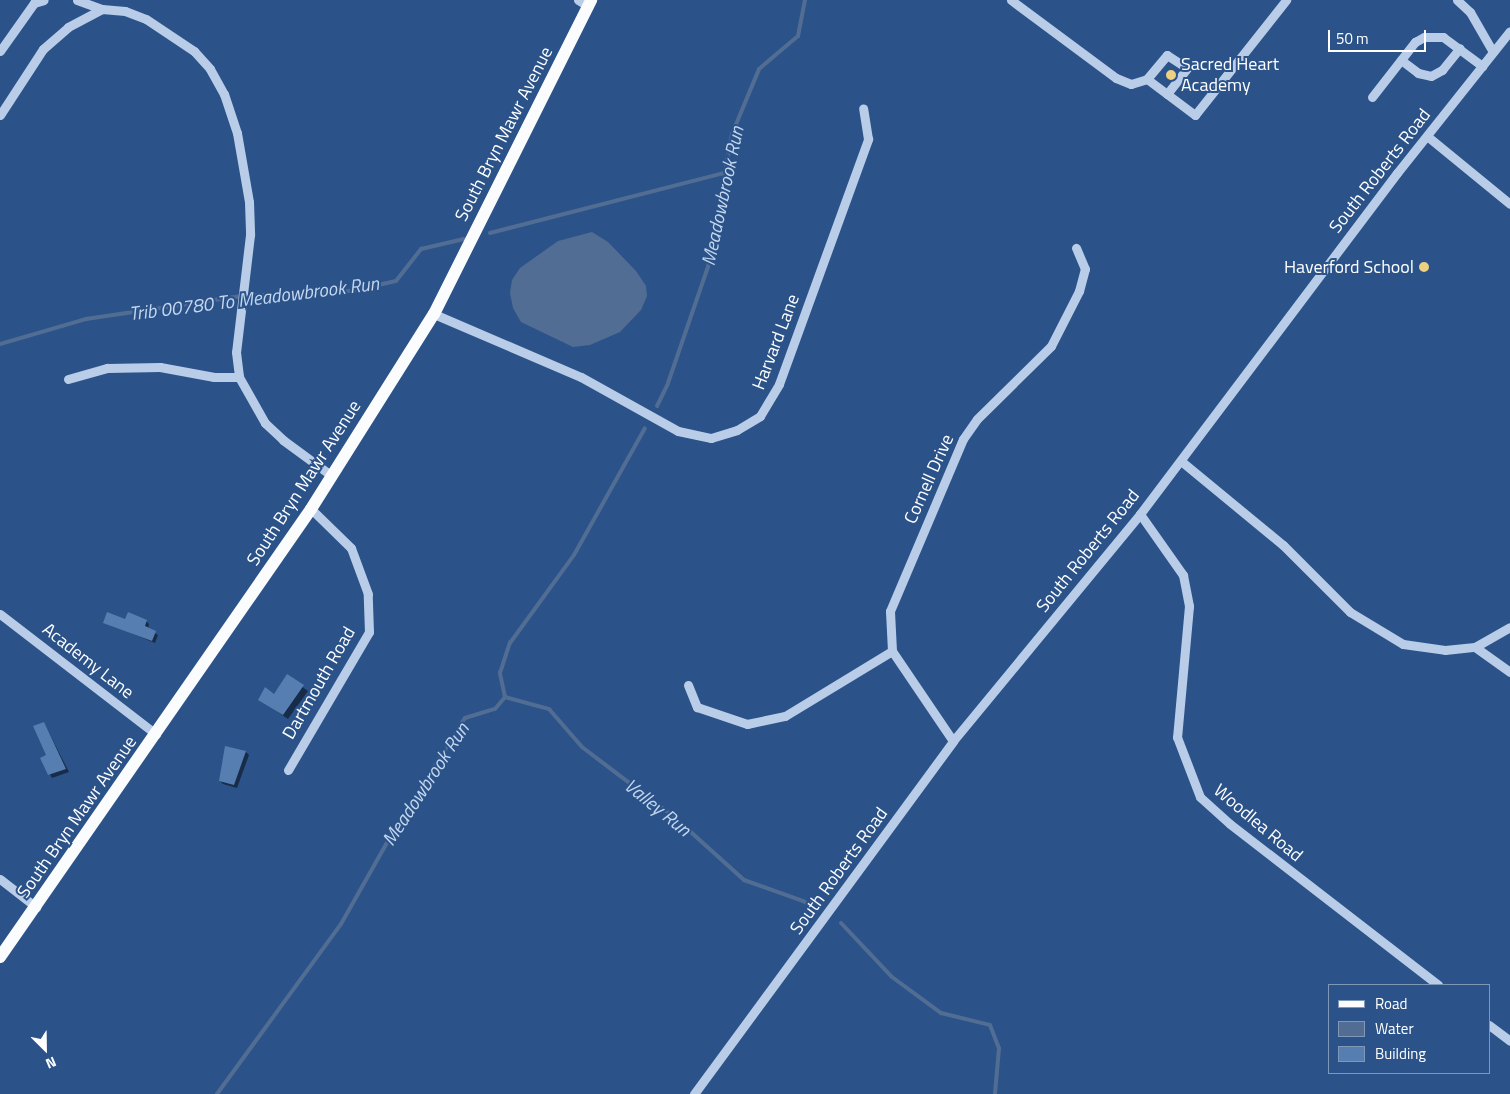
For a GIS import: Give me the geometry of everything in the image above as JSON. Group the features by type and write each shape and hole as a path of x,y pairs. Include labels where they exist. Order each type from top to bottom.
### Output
{"main road":[{"name":"South Bryn Mawr Avenue","path":"0,957 311,509 434,314 586,2"}],"street":[{"path":"0,51 34,3 44,0"},
{"path":"78,0 102,9 126,11 146,19 194,51 210,68 224,94 237,133 249,202 250,235 236,352 239,377 265,423 282,440 332,476"},
{"path":"1011,0 1116,78 1131,84 1147,79 1167,55 1187,68 1167,94"},
{"path":"1147,79 1195,115 1286,0"},
{"path":"1457,0 1470,12 1493,52"},
{"path":"0,115 44,49 68,28 102,9"},
{"name":"South Roberts Road","path":"694,1094 953,741 1140,514 1427,136 1510,31"},
{"path":"1372,98 1415,42 1424,38 1443,37 1482,66"},
{"path":"1402,60 1418,73 1430,76 1442,70 1460,48"},
{"name":"Harvard Lane","path":"434,314 582,377 678,431 710,438 737,430 760,416 780,384 868,139 862,108"},
{"path":"1427,136 1510,204"},
{"name":"Cornell Drive","path":"892,651 890,611 963,439 977,419 1051,346 1079,291 1085,269 1076,248"},
{"path":"68,380 107,368 160,367 214,378 239,377"},
{"path":"1181,461 1283,544 1350,612 1402,644 1445,650 1476,647 1510,627"},
{"name":"Dartmouth Road","path":"288,770 354,662 369,632 368,594 351,548 311,509"},
{"name":"Woodlea Road","path":"1140,514 1182,575 1190,606 1177,737 1200,797 1230,824 1437,984"},
{"name":"Academy Lane","path":"0,614 156,734"},
{"path":"1476,647 1510,672"},
{"path":"688,685 696,707 747,724 785,716 892,651 953,741"},
{"path":"0,879 36,907"},
{"path":"1490,1026 1510,1041"}],"water":[{"path":"592,232 608,242 636,271 646,286 647,296 641,310 620,332 590,345 573,347 521,322 513,308 510,293 512,280 520,268 558,241"}],"building":[{"path":"107,612 125,619 128,612 147,620 145,626 156,631 152,641 103,623"},
{"path":"287,674 304,685 283,715 258,700 265,687 274,694"},
{"path":"44,722 66,769 48,775 40,758 46,755 33,726"},
{"path":"225,746 246,751 234,785 219,781"}],"waterway":[{"name":"Meadowbrook Run","path":"657,406 668,383 708,267 732,134 759,69 798,36 805,0"},
{"name":"Trib 00780 To Meadowbrook Run","path":"490,233 724,173"},
{"name":"Trib 00780 To Meadowbrook Run","path":"0,344 86,319 241,296 351,291 396,281 421,249 464,239"},
{"name":"Meadowbrook Run","path":"217,1094 341,924 388,841 465,718 495,709 505,697 500,673 510,643 574,555 645,428"},
{"name":"Valley Run","path":"505,697 549,709 582,747 673,816 744,880 803,901 818,910"},
{"name":"Valley Run","path":"841,923 892,977 941,1013 990,1025 999,1048 995,1094"}],"place":[{"name":"Sacred Heart Academy","path":"1171,75"},
{"name":"Haverford School","path":"1424,267"}]}
